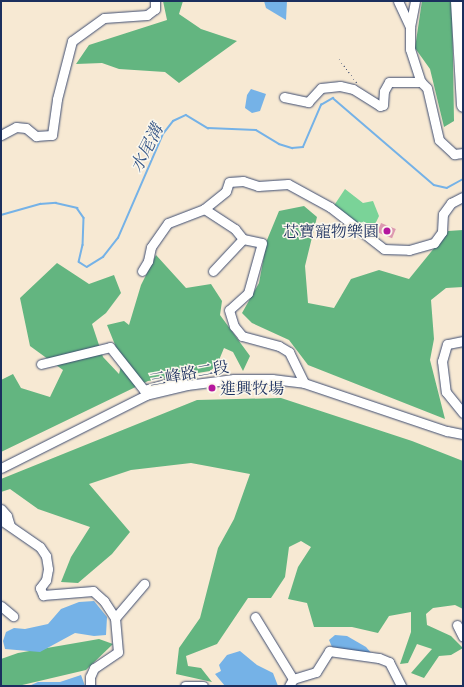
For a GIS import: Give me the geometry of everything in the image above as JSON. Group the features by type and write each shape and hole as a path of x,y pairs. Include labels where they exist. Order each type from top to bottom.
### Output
{"highway":[{"path":"458,1 462,100"}],"street":[{"path":"1,135 16,128 26,128 36,136 52,135 57,99 72,40 104,18 147,15 155,9 155,1"},
{"path":"398,1 410,27"},
{"path":"415,1 410,27 410,49 422,82 427,88 439,140 454,154 463,153"},
{"path":"284,97 308,102 321,88 340,86 352,89 380,106 383,105 384,91 389,82 422,82"},
{"path":"142,271 148,261 151,247 168,223 204,209 226,191 229,182 243,181 258,186 288,184 330,207 384,249 409,250 434,243 442,232 443,214 451,203 463,197"},
{"path":"204,209 235,229 243,239 262,243 248,293 230,310 234,326 242,336 279,346 289,352 304,383"},
{"path":"213,272 243,239"},
{"path":"463,340 447,344 442,361 446,392 463,413"},
{"path":"42,364 110,347 144,390 178,380 187,385"},
{"name":"三峰路二段","path":"1,468 146,396 187,385 234,379 272,379 304,383 447,431 463,434"},
{"path":"1,510 7,516 10,526"},
{"path":"1,520 40,547 46,556 48,569 46,580 40,588 42,595 93,591 104,601 115,618 118,652 94,668 90,677 90,686"},
{"path":"115,618 144,584"},
{"path":"1,606 13,616"},
{"path":"255,617 291,683 316,672 329,651 379,658 389,662 401,686"},
{"path":"458,625 463,637"},
{"path":"185,686 203,686"}],"path":[{"path":"339,59 357,84"}],"green space":[{"path":"163,1 183,1 179,14 201,29 237,41 179,83 165,72 119,69 102,63 76,64 89,45 167,20"},
{"path":"422,1 452,1 454,121 444,127 430,69 415,48"},
{"path":"345,189 363,203 373,201 379,216 370,235 333,207"},
{"path":"304,206 317,217 305,266 308,303 334,308 351,279 379,270 409,279 448,231 463,230 463,287 446,288 431,300 434,339 430,360 445,419 308,365 289,340 252,323 242,313 259,283 267,240 279,211"},
{"path":"156,255 186,288 211,284 222,301 220,315 250,356 243,371 233,352 224,348 217,365 210,371 148,381 1,452 1,380 13,374 21,388 50,397 63,370 30,346 20,298 57,263 89,284 114,275 121,293 106,313 92,324 103,357 119,374 122,362 107,325 124,321 129,325 141,285"},
{"path":"281,398 412,441 463,461 463,609 455,605 433,608 426,614 427,625 451,636 463,648 451,655 439,656 424,678 411,673 432,649 417,644 408,663 400,664 411,632 411,612 389,616 378,633 352,627 314,627 307,603 288,599 298,567 311,547 301,541 289,547 285,577 271,598 248,598 217,644 186,656 188,666 201,668 212,682 176,674 179,648 200,618 218,548 234,519 250,474 191,463 131,470 89,484 130,532 112,554 78,583 61,582 71,557 90,527 38,509 10,489 1,492 1,479 197,400"},
{"path":"99,639 113,644 86,670 18,686 1,686 1,659 18,653"}],"water":[{"path":"264,1 287,1 286,20 266,8"},
{"path":"251,89 266,94 260,111 252,113 245,108 247,95"},
{"path":"94,601 107,617 106,635 94,636 75,633 40,652 5,649 3,641 6,632 14,628 25,629 48,624 61,609 79,602"},
{"path":"335,635 347,636 366,647 372,654 332,647 329,640"},
{"path":"240,651 257,665 273,673 278,686 225,686 215,674 221,671 219,665 227,655"},
{"path":"81,675 85,686 29,686 38,682 60,682"}],"building":[{"name":"芯寶寵物樂園","path":"381,223 396,229 392,238 377,232"}],"waterway":[{"name":"水尾溝","path":"1,215 40,204 56,203 77,208 84,218 83,245 79,262 87,267 103,257 118,238 163,134 173,121 186,115 208,128 256,130 279,144 292,148 303,147 321,105 333,98 434,185 447,188 463,179"}],"place":[{"name":"芯寶寵物樂園","path":"387,231"},
{"name":"進興牧場","path":"212,388"}]}
